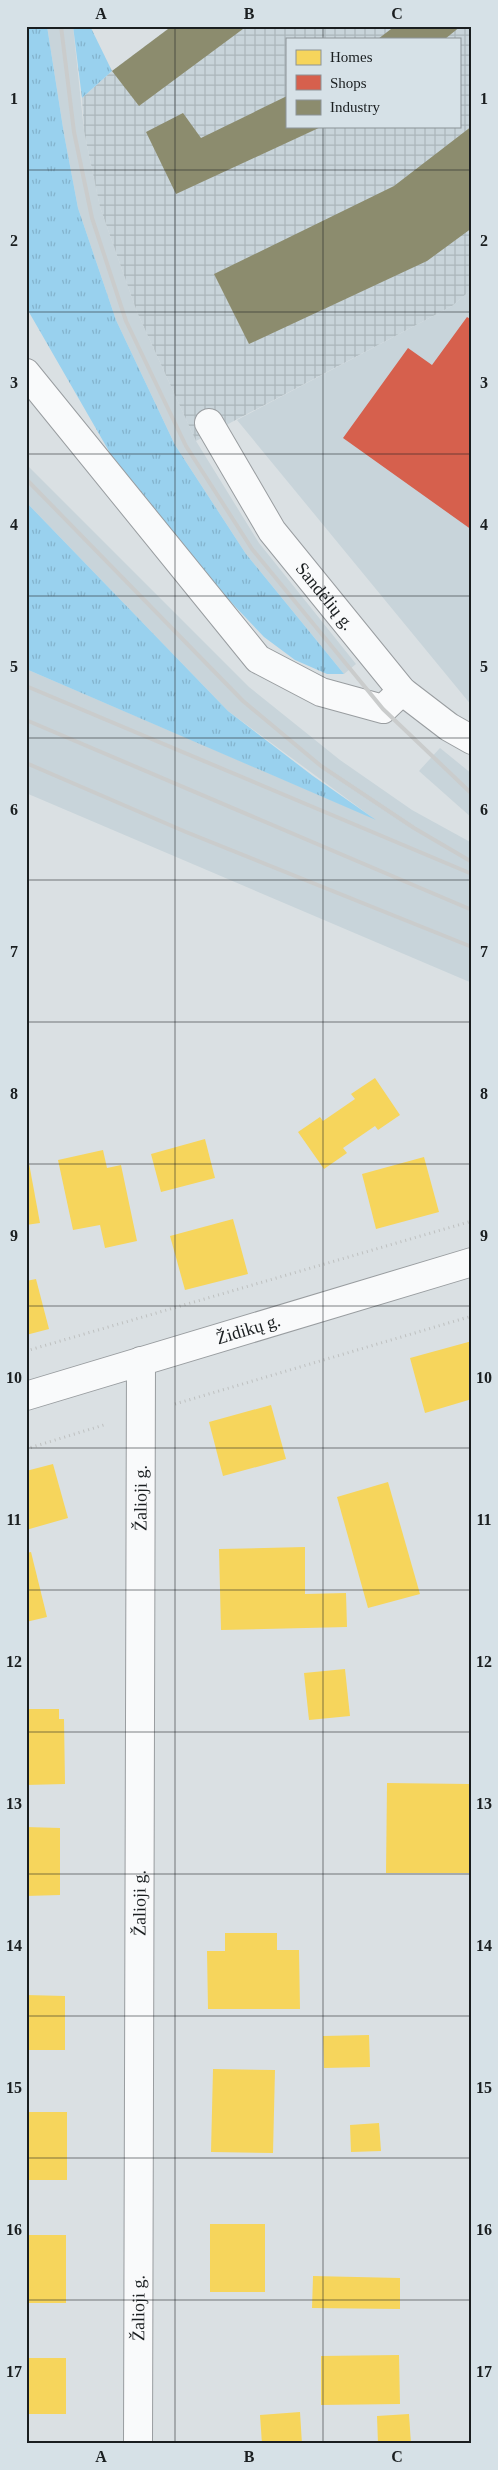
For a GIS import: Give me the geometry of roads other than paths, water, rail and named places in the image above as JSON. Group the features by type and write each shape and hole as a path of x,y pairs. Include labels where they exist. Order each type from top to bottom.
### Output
{"street":[{"path":"26,373 258,659 321,692 383,709 402,691"},
{"name":"Sandėlių g.","path":"209,423 272,531 402,691 449,727 472,740"},
{"name":"Židikų g.","path":"26,1396 472,1262"},
{"name":"Žalioji g.","path":"138,2444 141,1361"}],"railway":[{"path":"61,26 74,132 92,218 126,321 186,446 252,549 383,709 472,794"},
{"path":"26,479 243,701 321,766 414,828 472,862"},
{"path":"26,686 472,874"},
{"path":"26,720 472,910"},
{"path":"26,763 186,832 472,947"}]}
